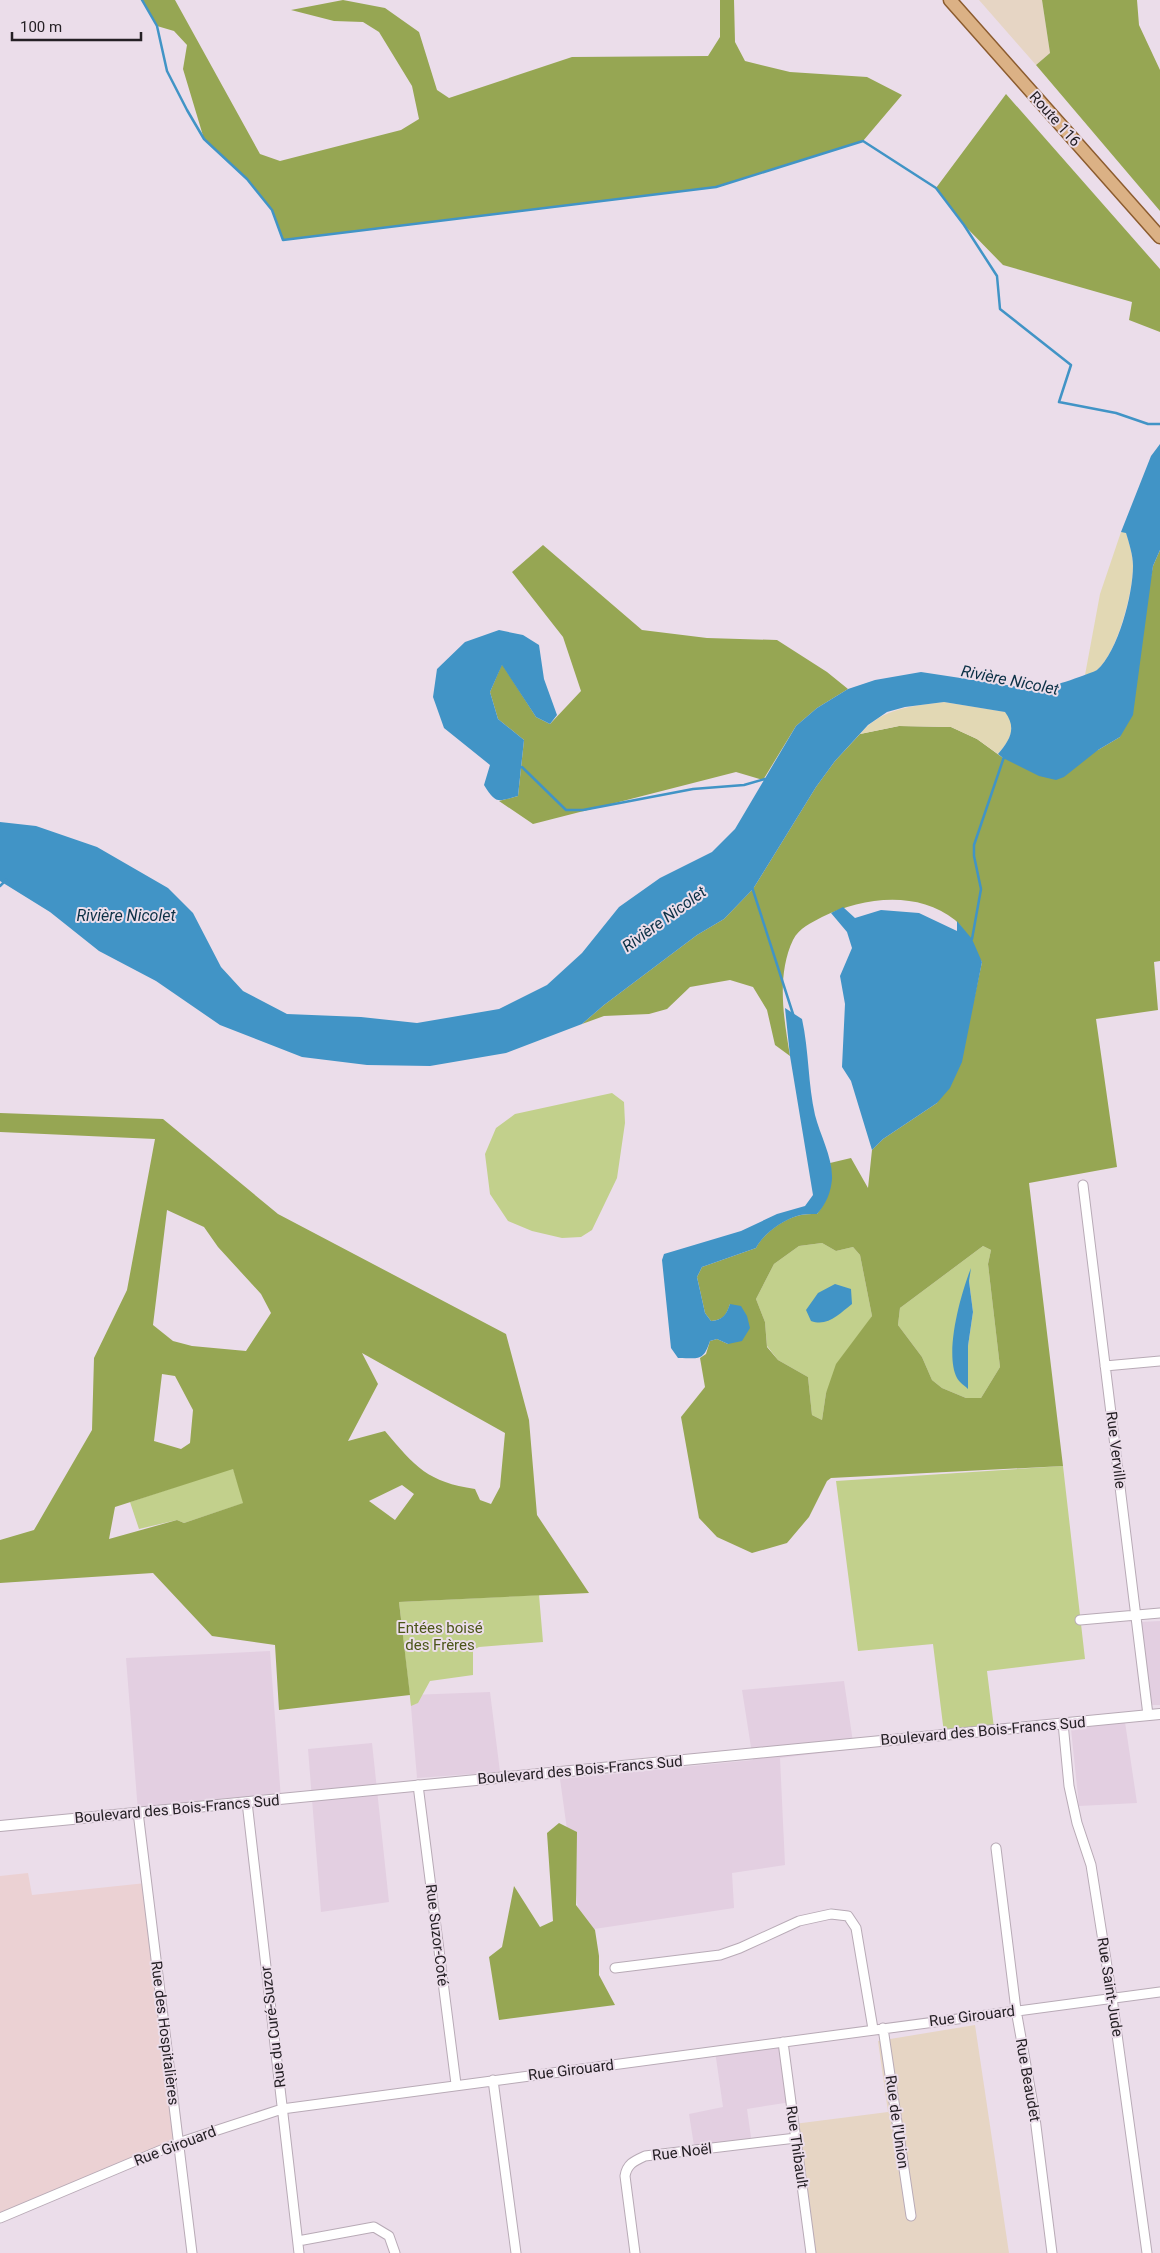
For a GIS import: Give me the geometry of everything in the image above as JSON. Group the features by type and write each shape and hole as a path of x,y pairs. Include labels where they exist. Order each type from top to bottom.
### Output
{"main road":[{"name":"Route 116","path":"950,0 1160,237"}],"street":[{"name":"Rue Verville","path":"1083,1185 1148,1715"},
{"path":"1105,1366 1160,1361"},
{"path":"1080,1620 1160,1613"},
{"name":"Boulevard des Bois-Francs Sud","path":"0,1826 1160,1714"},
{"name":"Rue Saint-Jude","path":"1063,1723 1069,1786 1091,1865 1112,1998 1147,2253"},
{"name":"Rue Suzor-Coté","path":"418,1785 456,2084"},
{"name":"Rue du Curé-Suzor","path":"247,1802 299,2253"},
{"name":"Rue des Hospitalières","path":"138,1812 192,2253"},
{"name":"Rue Beaudet","path":"996,1848 1016,2010 1034,2110 1052,2253"},
{"path":"615,1968 720,1955 799,1921 831,1914 840,1914 848,1916 856,1928 873,2029"},
{"name":"Rue Girouard","path":"0,2218 178,2143 282,2109 456,2084 1160,1992"},
{"name":"Rue de l'Union","path":"883,2028 911,2216"},
{"name":"Rue Thibault","path":"783,2042 811,2253"},
{"path":"493,2080 516,2253"},
{"name":"Rue Noël","path":"635,2253 625,2176 627,2167 635,2160 645,2156 796,2138"},
{"path":"298,2242 374,2227 389,2236 395,2253"}],"shaded area":[{"path":"979,0 1042,0 1050,53 1036,65"},
{"path":"1160,1621 1160,1705 1150,1705 1139,1622"},
{"path":"270,1651 281,1799 138,1812 126,1658"},
{"path":"844,1681 854,1749 780,1758 785,1865 732,1873 734,1908 581,1931 560,1779 753,1760 742,1690"},
{"path":"490,1692 500,1772 417,1778 410,1695"},
{"path":"1125,1722 1137,1803 1079,1806 1071,1729"},
{"path":"372,1743 389,1902 321,1912 308,1749"},
{"path":"28,1873 32,1895 146,1883 178,2143 0,2218 0,1876"},
{"path":"975,2025 1009,2253 811,2253 794,2124 888,2112 878,2041"},
{"path":"783,2042 791,2102 747,2109 752,2144 695,2152 689,2114 723,2107 715,2051"}],"green space":[{"path":"142,0 175,0 260,154 280,161 401,130 419,119 412,86 379,32 363,22 334,21 291,10 343,0 385,8 419,32 437,90 449,98 572,57 708,56 720,37 720,0 734,0 735,42 745,61 790,72 867,77 902,95 863,141 716,187 283,240 272,210 247,179 204,139 183,69 187,45 174,31 157,26"},
{"path":"1042,0 1137,0 1139,25 1160,70 1160,211 1036,65 1050,53"},
{"path":"1006,94 1160,269 1160,332 1129,320 1132,302 1003,265 964,225 936,188"},
{"path":"543,545 642,630 707,638 777,640 827,672 848,689 817,708 796,726 763,780 736,772 533,824 499,801 518,796 524,740 498,719 490,692 502,664 536,717 550,724 581,691 563,637 512,572"},
{"path":"1160,550 1160,961 1154,962 1158,1010 1096,1019 1117,1167 1029,1183 1063,1466 831,1478 827,1481 809,1517 787,1543 752,1553 717,1537 699,1518 681,1417 705,1387 700,1358 706,1354 710,1341 717,1339 728,1344 730,1304 724,1317 711,1321 705,1313 697,1277 702,1267 756,1248 768,1233 785,1221 799,1215 817,1214 825,1202 829,1190 831,1177 830,1163 851,1158 868,1188 872,1150 883,1139 937,1103 974,999 982,962 959,924 940,910 924,904 907,901 872,901 838,910 822,917 802,929 793,940 788,954 783,983 784,1013 790,1056 775,1045 767,1010 753,987 730,980 690,987 667,1009 649,1014 604,1016 582,1024 604,1005 697,935 724,919 753,889 816,787 835,761 860,734 899,726 951,727 977,739 1003,758 1098,750 1120,737 1153,566","holes":["822,1243 836,1251 853,1247 860,1255 872,1316 836,1364 826,1393 822,1420 812,1415 808,1377 778,1360 767,1347 765,1322 756,1299 774,1264 799,1246","983,1246 991,1250 988,1264 1000,1367 981,1398 966,1398 942,1388 932,1380 922,1357 898,1325 900,1308"]},
{"path":"612,1093 624,1102 625,1123 617,1178 592,1230 581,1237 562,1238 532,1231 508,1221 490,1194 485,1154 496,1128 515,1114"},
{"path":"0,1113 163,1119 278,1214 506,1334 529,1420 537,1515 589,1593 399,1602 410,1695 279,1710 275,1645 212,1636 153,1573 0,1583 0,1540 34,1530 92,1430 94,1358 127,1290 155,1139 0,1132","holes":["167,1210 204,1227 218,1247 261,1294 271,1313 246,1351 192,1346 173,1341 153,1325","362,1353 505,1433 500,1487 491,1504 480,1500 475,1489 445,1482 424,1471 405,1454 385,1431 348,1441 378,1384","162,1374 175,1376 193,1410 190,1443 181,1449 154,1441","233,1469 243,1503 184,1523 177,1520 109,1539 115,1507","402,1485 414,1494 395,1520 369,1501"]},
{"path":"822,1243 836,1251 853,1247 860,1255 872,1316 826,1393 822,1420 812,1415 808,1377 778,1360 767,1346 765,1322 756,1299 774,1264 799,1246"},
{"path":"983,1246 991,1250 988,1264 1000,1367 981,1398 966,1398 942,1388 932,1380 922,1357 898,1325 900,1308","holes":["970,1271 969,1281 973,1312 968,1346 968,1388 958,1379"]},
{"path":"1063,1466 1085,1659 987,1671 994,1728 944,1733 933,1644 858,1651 836,1481"},
{"path":"233,1468 244,1503 184,1523 177,1520 139,1529 130,1502"},
{"name":"Entées boisé des Frères","path":"539,1595 543,1642 479,1647 473,1650 473,1675 430,1681 418,1703 411,1706 399,1602"},
{"path":"559,1823 577,1832 576,1905 595,1930 599,1956 599,1975 615,2005 499,2020 489,1957 502,1947 514,1886 540,1927 553,1921 547,1833"}],"sand":[{"path":"1121,532 1126,532 1133,562 1127,606 1111,652 1096,671 1085,675 1100,594"},
{"path":"944,702 1006,712 1011,723 1011,734 998,754 977,739 951,727 899,726 860,734 878,719 898,710"}],"water":[{"name":"Rivière Nicolet","path":"1160,444 1160,550 1153,566 1133,715 1120,737 1098,750 1064,777 1056,780 1039,776 998,754 1011,734 1011,723 1005,712 944,702 905,707 887,712 868,725 835,761 816,787 753,889 724,919 697,935 604,1005 582,1024 506,1053 430,1066 367,1065 302,1057 220,1025 156,981 99,951 50,912 0,881 0,822 36,826 97,847 168,888 193,913 221,967 243,991 287,1014 361,1017 417,1023 499,1009 547,985 582,953 619,907 660,878 712,852 735,829 796,726 817,708 848,689 875,680 921,672 1027,688 1040,688 1061,683 1097,670 1105,662 1118,637 1130,592 1133,566 1131,549 1126,533 1121,532 1151,456"},
{"path":"499,630 523,635 539,645 544,679 557,715 550,724 536,717 502,665 490,692 498,719 524,740 518,796 501,800 491,796 484,785 490,765 444,728 433,697 437,669 465,642"},
{"path":"843,907 855,918 881,910 919,913 957,931 957,921 972,939 982,962 962,1062 950,1088 937,1103 883,1139 872,1150 851,1081 842,1067 845,1004 840,976 852,948 847,932 831,913"},
{"path":"785,1008 802,1019 815,1115 832,1171 829,1193 817,1214 792,1218 768,1233 756,1248 702,1267 697,1277 705,1313 711,1321 724,1316 730,1304 741,1306 747,1316 750,1328 742,1341 728,1344 717,1339 710,1341 702,1356 678,1358 671,1348 662,1260 664,1254 741,1231 777,1214 805,1206 813,1195 790,1056"},
{"path":"971,1268 969,1281 973,1312 968,1346 968,1389 957,1378 953,1367 952,1354 955,1323"},
{"path":"835,1284 851,1289 852,1304 828,1321 811,1321 806,1310 818,1293"}],"waterway":[{"path":"142,0 157,26 167,71 204,139 247,179 272,210 283,240 716,187 863,141 936,188 964,225 997,276 1000,309 1071,365 1059,402 1116,413 1148,424 1160,424"},
{"path":"972,939 981,889 974,856 974,845 1004,757"},
{"path":"522,767 566,810 583,810 693,789 744,785 765,779"},
{"path":"0,886 6,880"},
{"path":"752,887 793,1014"}]}
